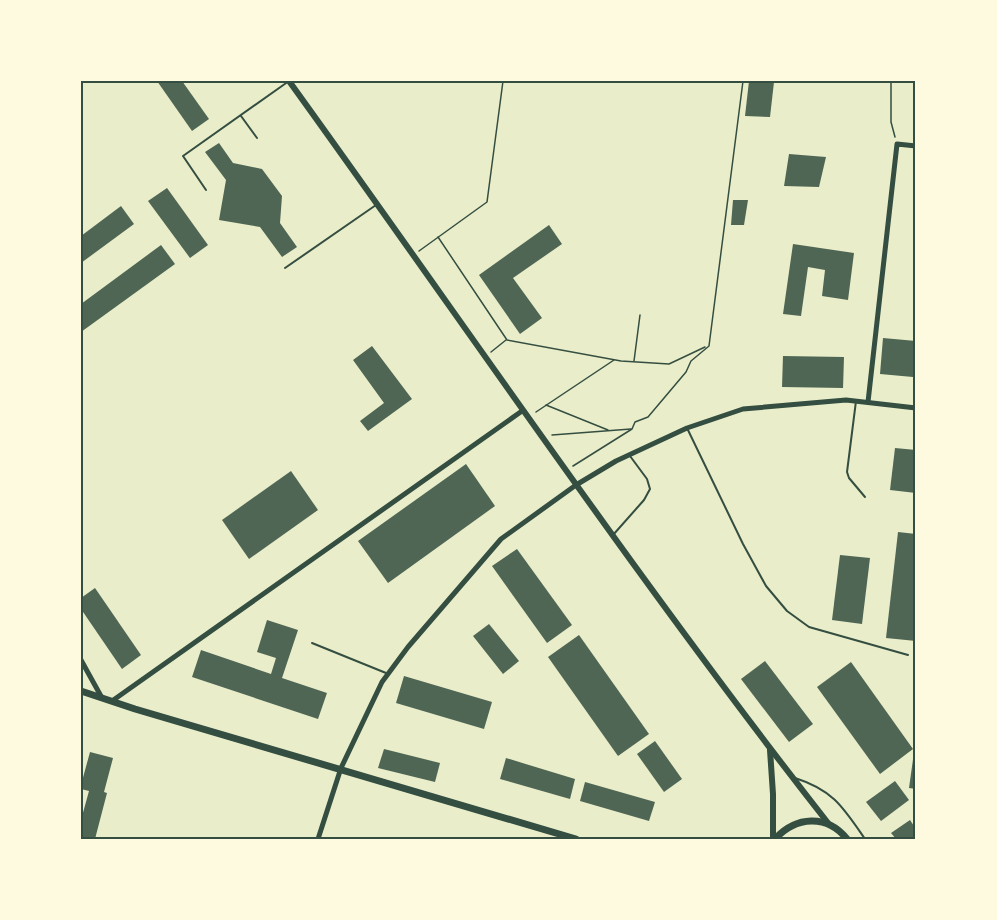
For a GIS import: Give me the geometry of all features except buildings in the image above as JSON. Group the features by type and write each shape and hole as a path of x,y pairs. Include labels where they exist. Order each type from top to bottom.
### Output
{"main road":[{"path":"81,691 576,839"},
{"path":"774,839 784,830 798,823 813,820 841,831 847,839"}],"street":[{"path":"289,81 378,203 540,436 770,749 828,824"},
{"path":"868,402 897,144 916,146"},
{"path":"318,839 341,768 388,674 408,647 501,539 576,485 616,461 687,428 743,410 846,400 916,408"},
{"path":"112,701 522,411"},
{"path":"81,660 102,698"},
{"path":"770,749 774,839"}],"lane":[{"path":"206,190 183,156 289,81"},
{"path":"241,116 257,138"},
{"path":"285,268 378,203"},
{"path":"856,401 847,472 849,478 865,496"},
{"path":"687,428 765,586 782,605 809,627 908,655"},
{"path":"613,535 644,500 650,489 647,479 630,456"},
{"path":"312,643 388,674"},
{"path":"791,777 824,790 843,808 865,839"}],"path":[{"path":"413,255 487,202 503,81"},
{"path":"566,471 632,429 635,422 648,417 686,372 691,361 709,346 743,81"},
{"path":"891,81 891,122 897,144"},
{"path":"438,237 507,340 615,360 669,364 709,346"},
{"path":"634,362 640,315"},
{"path":"485,357 507,340"},
{"path":"527,418 615,360"},
{"path":"546,405 609,431"},
{"path":"540,436 632,429"}]}
